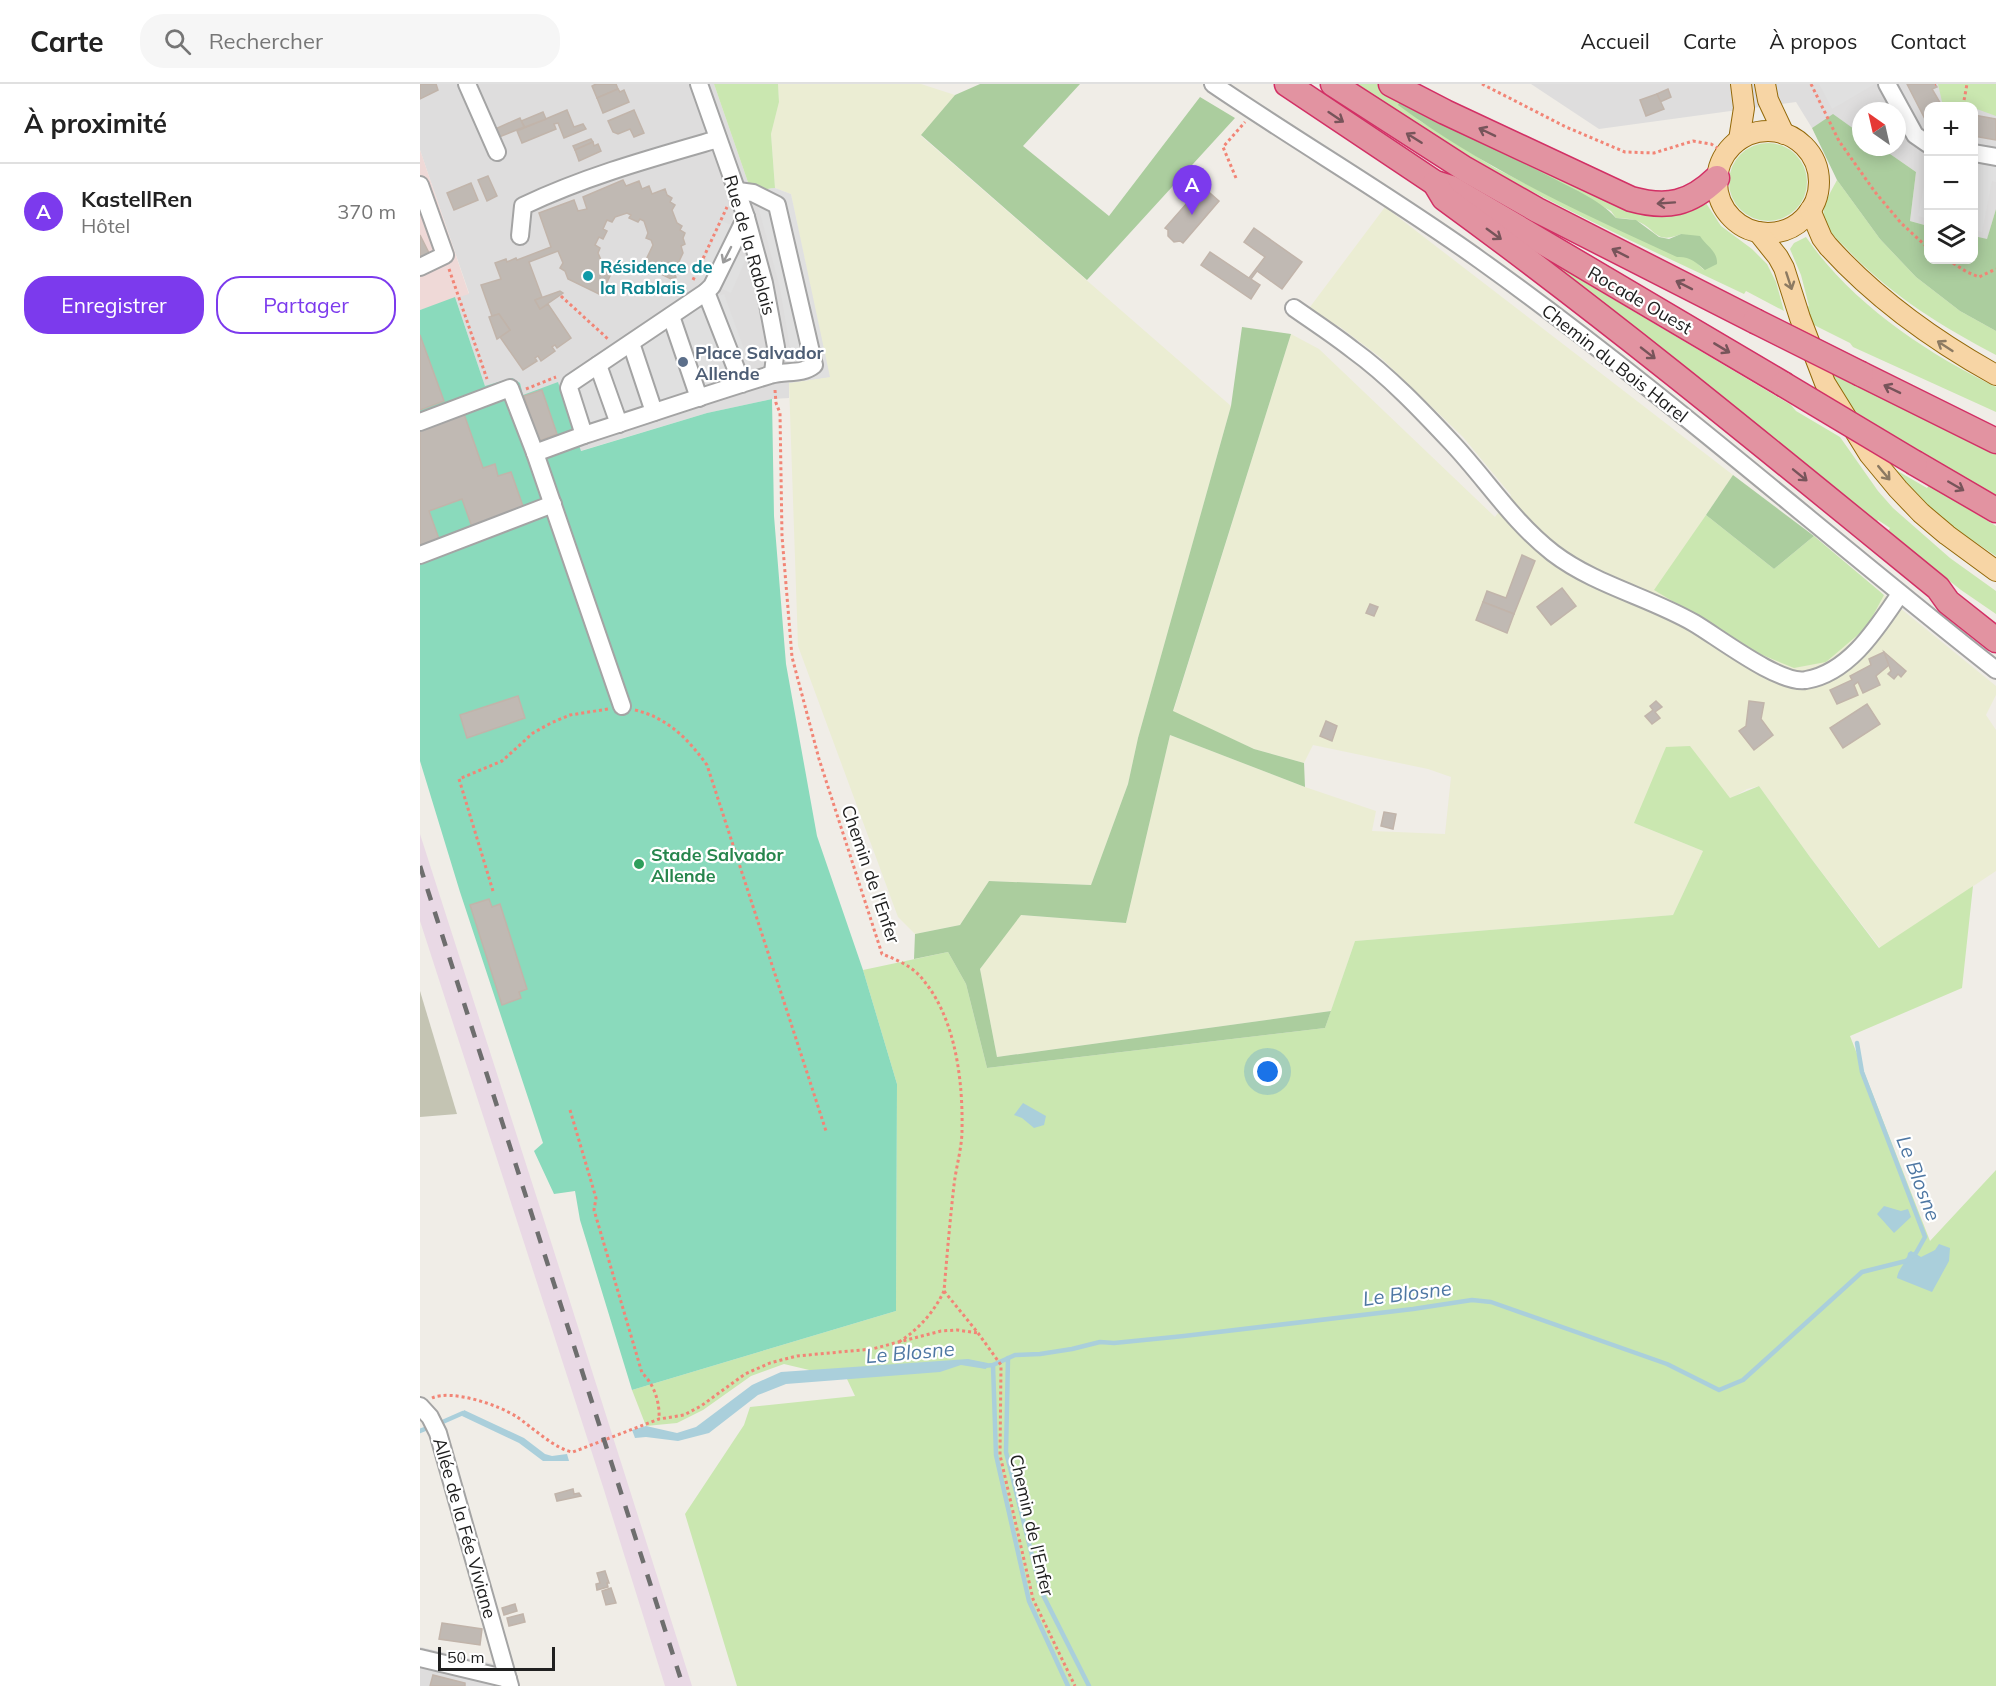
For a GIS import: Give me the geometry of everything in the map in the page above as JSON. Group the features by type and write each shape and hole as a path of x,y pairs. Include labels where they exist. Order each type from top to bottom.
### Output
{"highway":[{"name":"Rocade Ouest","path":"1287,84 1435,183 1451,188 1996,510"},
{"name":"Rocade Ouest","path":"1333,84 1465,169 1537,210 1996,441"},
{"path":"1392,84 1445,112 1630,199 1663,204 1680,202 1693,197 1717,178"},
{"path":"1435,183 1444,198 1594,310 1938,588 1954,595 1996,624"},
{"path":"1923,405 1944,401 1996,422"},
{"path":"1938,588 1948,602 1996,640"}],"main road":[{"path":"1732,146 1756,132 1775,131 1801,143 1816,166 1819,184 1818,193 1810,210 1796,224 1778,232 1758,232 1741,225 1727,213 1719,196 1717,178 1732,146 1744,108 1741,84"},
{"path":"1766,84 1768,100 1784,134"},
{"path":"1810,210 1828,246 1869,287 1918,327 1963,357 1996,375"},
{"path":"1758,232 1784,268 1825,383 1869,454 1921,513 1996,572"}],"street":[{"path":"467,84 497,152"},
{"name":"Rue de la Rablais","path":"699,84 737,189 764,283 776,347 773,373"},
{"name":"Chemin du Bois Harel","path":"1214,84 1431,226 1515,286 1638,379 1996,670"},
{"path":"1887,84 1915,135 1924,141"},
{"path":"520,236 523,206 552,192 618,168 718,139"},
{"path":"1978,154 1996,157"},
{"path":"420,186 445,255 420,267"},
{"path":"535,453 773,373 808,370 814,365 777,205 753,193 737,189"},
{"path":"584,435 569,388 571,383 706,292 712,286 746,217"},
{"path":"706,292 742,384"},
{"path":"1294,308 1355,351 1396,388 1453,444 1527,529 1554,553 1587,574 1658,604 1694,623 1779,675 1803,681 1825,675 1847,659 1876,630 1900,594"},
{"path":"671,316 699,398"},
{"path":"631,343 654,412"},
{"path":"598,365 619,424"},
{"path":"420,422 510,388 553,504 622,706"},
{"path":"420,555 553,504"},
{"name":"Allée de la Fée Viviane","path":"424,1410 438,1432 509,1682"},
{"path":"420,1658 509,1682"}],"path":[{"path":"1482,84 1566,127 1625,152 1654,153 1693,141 1732,146"},
{"path":"1811,84 1839,141 1875,192 1901,223 1924,244"},
{"path":"1964,102 1967,84"},
{"path":"1236,178 1223,147 1256,113"},
{"path":"689,285 737,189"},
{"path":"445,255 461,309 488,383"},
{"path":"1954,264 1979,277 1996,269"},
{"path":"561,296 611,342"},
{"name":"Chemin de l'Enfer","path":"773,373 776,403 780,413 782,537 792,657 802,699 831,798 882,954 909,967 924,981 942,1011 956,1061 961,1097 962,1133 954,1182 944,1291 937,1306 914,1332 899,1342"},
{"path":"523,384 527,390 561,375"},
{"path":"493,891 459,779 502,761 533,733 570,715 622,706 651,714 674,727 694,747 707,765 826,1131"},
{"path":"570,1110 596,1198 594,1210 642,1373 651,1380 658,1405 659,1419"},
{"name":"Chemin de l'Enfer","path":"944,1291 1001,1365 1000,1455 1033,1599 1075,1686"},
{"path":"424,1410 429,1399 440,1395 470,1398 514,1415 563,1450 573,1452 659,1419 684,1415 746,1374 770,1363 797,1356 872,1350 941,1331 957,1330 978,1333"}],"shaded area":[{"path":"420,84 714,84 751,191 775,188 830,377 789,383 789,398 772,399 707,413 580,451 576,437 522,395 485,386 455,297 469,293 420,150"},
{"path":"778,84 921,84 955,95 921,136 1231,406 1138,738 1128,784 1091,885 989,881 960,925 915,934 898,917 798,646 789,383 829,377 791,194 775,188 771,134 779,102"},
{"path":"1531,84 1996,84 1996,209 1987,240 1978,237 1978,102 1924,102 1924,225 1910,221 1916,172 1893,156 1906,156 1906,102 1852,102 1852,128 1833,115 1812,128 1796,102 1599,129"},
{"path":"1819,84 1875,84 1832,109"},
{"path":"420,150 469,294 420,310"},
{"path":"1978,163 1996,166 1996,182 1992,181 1982,232 1978,231"},
{"path":"1924,186 1924,218 1918,216"},
{"path":"775,188 791,194 830,377 789,383 791,354 780,288 760,213 751,191"},
{"path":"1385,207 1733,475 1655,591 1867,627 1884,595 1996,686 1996,695 1986,715 1996,730 1996,871 1880,948 1759,786 1747,789 1730,799 1634,823 1703,851 1673,915 1355,941 1331,1011 997,1057 980,969 1020,915 1126,923 1170,735 1305,787 1376,811 1372,831 1445,834 1451,777 1428,769 1313,745 1304,763 1254,749 1173,712 1291,334 1319,349 1495,517 1511,495 1463,437 1381,358 1340,327 1307,311"},
{"path":"722,221 733,226 735,253 746,259 731,293 698,277"},
{"name":"Place Salvador Allende","path":"724,294 752,371 576,429 574,387 605,368 618,363 618,360 629,356 638,344 678,317 704,307 713,298"},
{"path":"420,834 692,1686 665,1686 420,921"},
{"path":"420,991 457,1114 420,1117"},
{"path":"420,1647 515,1669 520,1686 420,1686"}],"green space":[{"path":"714,84 778,84 779,102 771,134 775,188 751,191"},
{"path":"980,84 1080,84 1023,146 1109,216 1200,97 1235,118 1087,280 921,135 955,95"},
{"path":"1357,84 1383,84 1626,209 1647,214 1666,214 1685,211 1706,203 1721,226 1752,249 1767,264 1776,282 1784,311 1746,291 1744,294 1662,256 1527,189 1419,125","holes":["1417,119 1521,161 1611,211 1616,218 1637,221 1661,237 1681,234 1704,270 1695,261 1548,195 1495,168"]},
{"path":"1938,84 1996,84 1996,116 1978,109 1978,102 1942,102"},
{"path":"1401,99 1583,194 1602,205 1616,218 1636,220 1659,237 1669,239 1681,234 1700,236 1714,252 1717,264 1705,270 1692,260 1677,257 1533,188 1430,128 1398,105"},
{"path":"1833,114 1852,128 1852,156 1893,156 1916,172 1910,221 1924,225 1924,264 1978,264 1978,237 1987,239 1996,209 1996,331 1960,311 1916,277 1880,239 1837,180 1812,128"},
{"path":"1768,143 1783,146 1795,155 1804,167 1807,182 1804,197 1795,209 1783,218 1768,221 1753,218 1741,209 1732,197 1729,182 1732,167 1741,155 1753,146"},
{"path":"1837,180 1880,239 1916,277 1960,311 1996,331 1996,355 1916,308 1880,280 1834,236 1825,223 1824,212 1826,201"},
{"path":"1806,237 1844,283 1891,324 1943,358 1996,387 1996,412 1853,347 1850,343 1810,323 1806,308 1809,306 1801,275 1790,249 1794,243"},
{"path":"1556,265 1791,405 1796,411 1840,437 1878,491 1893,508 1950,558 1996,591 1996,614 1961,590 1887,532 1890,528 1878,520 1876,523 1551,271"},
{"name":"Stade Salvador Allende","path":"455,297 485,386 512,378 520,383 523,395 558,382 581,451 707,413 772,399 774,516 786,664 817,836 863,970 897,1084 896,1311 632,1390 580,1220 575,1191 554,1194 534,1151 543,1143 460,892 420,761 420,310"},
{"path":"1242,327 1291,334 1173,711 1254,749 1304,763 1305,787 1170,735 1126,923 1021,915 980,969 997,1057 1331,1011 1325,1028 987,1068 966,984 948,952 914,959 915,934 960,925 989,881 1091,885 1128,784 1138,738 1231,406"},
{"path":"1831,373 1996,452 1996,498 1849,409"},
{"path":"1889,466 1927,488 1929,485 1996,526 1996,556 1948,524 1925,505"},
{"path":"1733,475 1814,536 1774,569 1706,515"},
{"path":"1706,515 1774,569 1814,536 1884,595 1867,627 1826,662 1794,668 1760,654 1654,590"},
{"path":"1690,746 1730,798 1759,786 1879,948 1973,886 1962,988 1850,1036 1930,1241 1996,1170 1996,1686 737,1686 685,1514 744,1425 750,1407 855,1396 847,1379 784,1364 751,1376 703,1410 677,1423 646,1426 632,1390 896,1311 897,1084 863,970 948,952 966,984 987,1068 1325,1028 1355,941 1673,915 1703,851 1634,823 1666,747"}],"water":[{"path":"1023,1103 1046,1116 1044,1125 1034,1128 1022,1118 1014,1115"},
{"path":"1884,1206 1901,1211 1908,1209 1911,1217 1894,1233 1877,1214"},
{"path":"1939,1244 1950,1248 1949,1261 1932,1292 1897,1278 1908,1253 1911,1251 1921,1257 1935,1250"},
{"path":"968,1359 988,1363 986,1369 961,1365 940,1372 786,1384 758,1395 709,1433 678,1441 635,1438 632,1430 646,1426 677,1433 696,1427 752,1385 781,1372"},
{"path":"464,1410 524,1438 545,1454 552,1456 567,1454 569,1461 543,1461 519,1443 462,1416"}],"building":[{"path":"420,84 436,84 438,90 420,99"},
{"path":"616,84 618,89 597,98 592,86"},
{"path":"1907,84 1935,84 1937,87 1932,89 1940,102 1924,102 1924,117"},
{"path":"618,89 620,92 624,90 629,102 603,113 597,98"},
{"path":"1668,89 1671,97 1660,102 1657,94"},
{"path":"1657,94 1664,109 1646,116 1640,100"},
{"path":"567,110 574,127 583,124 586,129 564,138 558,123 554,124 556,129 522,143 517,131"},
{"path":"634,110 644,133 634,137 630,129 618,134 613,132 608,121"},
{"path":"543,112 546,119 525,127 521,121"},
{"path":"1978,116 1996,119 1996,140 1978,137"},
{"path":"520,118 524,127 499,137 495,129"},
{"path":"591,139 593,142 575,150 573,146"},
{"path":"593,142 594,146 598,144 601,151 579,161 575,150"},
{"path":"488,176 497,196 487,201 478,180"},
{"name":"Résidence de la Rablais","path":"623,180 626,186 639,181 642,189 649,186 652,194 665,189 667,195 672,198 670,202 675,205 672,210 677,223 682,226 680,230 685,233 683,238 685,244 681,246 683,253 674,272 676,277 671,279 651,269 645,271 643,266 653,245 651,240 646,238 648,233 644,221 640,219 638,222 629,218 631,215 627,213 615,217 612,222 607,220 603,229 607,231 603,239 599,237 595,245 600,248 598,253 601,260 613,267 616,273 611,274 601,295 568,279 565,271 560,268 563,263 558,251 529,262 542,297 535,300 540,309 548,304 571,338 557,348 555,345 552,347 555,351 541,361 538,356 535,358 537,361 523,370 500,337 510,330 499,314 492,316 481,285 501,279 495,263 506,259 507,262 516,258 517,260 551,247 539,213 574,200 578,211 587,209 583,197"},
{"path":"471,183 478,200 454,210 447,193"},
{"path":"1202,186 1219,201 1183,243 1174,242 1168,236 1168,230 1165,228"},
{"path":"1254,228 1302,262 1282,289 1257,271 1251,279 1260,285 1251,299 1201,265 1210,252 1249,278 1265,257 1244,242"},
{"path":"420,235 430,255 420,260"},
{"path":"560,291 563,293 540,309 535,300"},
{"path":"499,314 510,330 497,339 489,317"},
{"path":"420,335 444,401 420,410"},
{"path":"542,390 557,434 539,441 524,396"},
{"path":"464,414 483,468 495,464 498,476 511,472 524,509 472,527 462,499 429,511 439,539 420,545 420,430"},
{"path":"1522,555 1535,561 1514,614 1483,602 1487,591 1506,598"},
{"path":"1562,588 1576,606 1551,625 1537,607"},
{"path":"1483,602 1514,614 1507,633 1476,620"},
{"path":"1370,604 1378,607 1374,616 1366,613"},
{"path":"1884,652 1889,665 1876,676 1880,685 1863,693 1858,682 1854,685 1858,695 1837,704 1830,690 1852,680 1850,676 1871,665 1869,659"},
{"path":"1884,652 1906,671 1901,677 1898,674 1894,679 1888,674 1891,671"},
{"path":"518,696 525,718 467,738 460,715"},
{"path":"1656,701 1662,707 1655,712 1660,718 1652,724 1645,716 1653,710 1650,706"},
{"path":"1749,701 1764,703 1761,719 1773,735 1754,750 1739,731 1746,726"},
{"path":"1867,704 1880,724 1843,748 1830,728"},
{"path":"1326,721 1337,726 1332,741 1320,736"},
{"path":"1384,812 1396,814 1393,829 1381,826"},
{"path":"489,899 492,907 500,904 527,989 519,992 521,998 502,1005 470,905"},
{"path":"573,1489 574,1494 579,1493 581,1496 557,1501 555,1494"},
{"path":"605,1571 608,1587 597,1590 596,1584 600,1583 597,1573"},
{"path":"611,1588 616,1603 606,1605 602,1591"},
{"path":"515,1604 517,1611 504,1615 502,1608"},
{"path":"523,1614 525,1622 509,1626 507,1618"},
{"path":"442,1623 482,1629 480,1645 439,1639"},
{"path":"433,1675 465,1683 465,1686 430,1686"}],"waterway":[{"name":"Le Blosne","path":"983,1366 993,1365 1015,1355 1040,1354 1100,1342 1114,1343 1184,1336 1472,1300 1491,1302 1667,1364 1719,1390 1743,1380 1862,1272 1906,1261 1916,1253 1925,1237 1862,1072 1857,1043"},
{"path":"1008,1358 1006,1452 1041,1591 1089,1686"},
{"path":"993,1365 996,1455 1029,1601 1068,1686"},
{"name":"Le Blosne","path":"438,1424 463,1413 469,1416"},
{"name":"Le Blosne","path":"420,1431 430,1427"}],"railway":[{"path":"420,866 683,1686"}],"place":[{"name":"KastellRen","path":"1192,215"},
{"name":"Résidence de la Rablais","path":"588,276"},
{"name":"Place Salvador Allende","path":"683,362"},
{"name":"Stade Salvador Allende","path":"639,864"}]}
